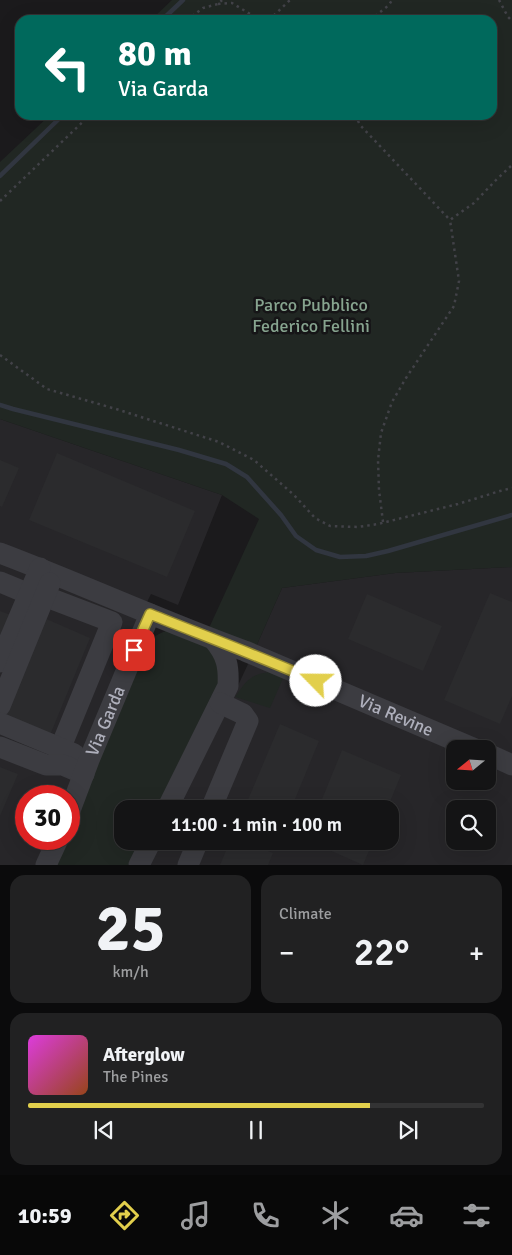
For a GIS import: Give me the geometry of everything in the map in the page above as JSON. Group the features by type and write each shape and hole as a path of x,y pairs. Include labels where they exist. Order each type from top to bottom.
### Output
{"street":[{"path":"0,552 150,614"},
{"path":"0,662 36,595 47,570"},
{"path":"0,582 112,622 60,749"},
{"path":"0,706 36,595"},
{"name":"Via Revine","path":"150,614 245,651 454,740"},
{"name":"Via Garda","path":"80,785 150,614"},
{"path":"172,800 228,686 229,674 226,660 222,650 214,640"},
{"path":"215,800 248,721 243,714 220,703"},
{"path":"0,723 60,749 87,767"},
{"path":"0,747 46,765 87,767"},
{"path":"496,757 512,764"},
{"path":"46,865 53,850"},
{"path":"140,865 147,850"},
{"path":"188,865 194,850"}],"path":[{"path":"218,4 222,0"},
{"path":"274,15 290,0"},
{"path":"376,15 392,0"},
{"path":"498,0 512,21"},
{"path":"194,15 203,8 232,3 251,15"},
{"path":"0,201 85,120"},
{"path":"358,120 360,125 450,220 459,281 454,306 392,402 380,433 378,460 379,490 383,522"},
{"path":"450,220 474,203 512,165"},
{"path":"0,355 47,389 219,442 254,460 315,518 330,526 358,526 383,522 458,504 512,488"}],"shaded area":[{"path":"0,419 222,495 178,605 151,594 141,614 71,785 15,785 15,850 44,850 38,865 0,865"},
{"path":"512,567 512,865 148,865 155,850 399,850 399,800 181,800 228,707 282,588 395,573"}],"green space":[{"name":"Parco Pubblico Federico Fellini","path":"172,0 512,0 512,567 395,573 282,588 255,649 209,628 259,519 222,495 0,419 0,162 45,120 497,120 497,15 156,15"},
{"path":"166,631 180,631 218,654 219,682 160,800 114,800 114,850 136,850 128,865 53,865 59,850 80,850 80,800 141,651 151,639"},
{"path":"270,672 284,676 270,708 235,697 249,679 258,674"}],"building":[{"path":"57,453 195,511 167,577 29,520"},
{"path":"0,460 19,468 2,507 0,506"},
{"path":"490,593 512,602 512,696 500,724 444,700"},
{"path":"367,594 442,626 423,671 348,639"},
{"path":"0,611 11,615 0,641"},
{"path":"42,617 90,638 48,740 2,720"},
{"path":"280,724 319,741 295,800 248,800"},
{"path":"342,750 401,775 391,800 322,800"},
{"path":"0,767 18,774 0,816"},
{"path":"226,850 266,850 273,853 268,865 220,865"},
{"path":"329,850 369,850 363,865"}],"waterway":[{"path":"167,15 183,0"},
{"path":"0,176 58,120"},
{"path":"0,405 179,450 226,464 247,477 281,515 296,536 316,550 340,557 366,556 388,551 512,515"}],"route":[{"path":"134,650 150,614 316,681"}]}
